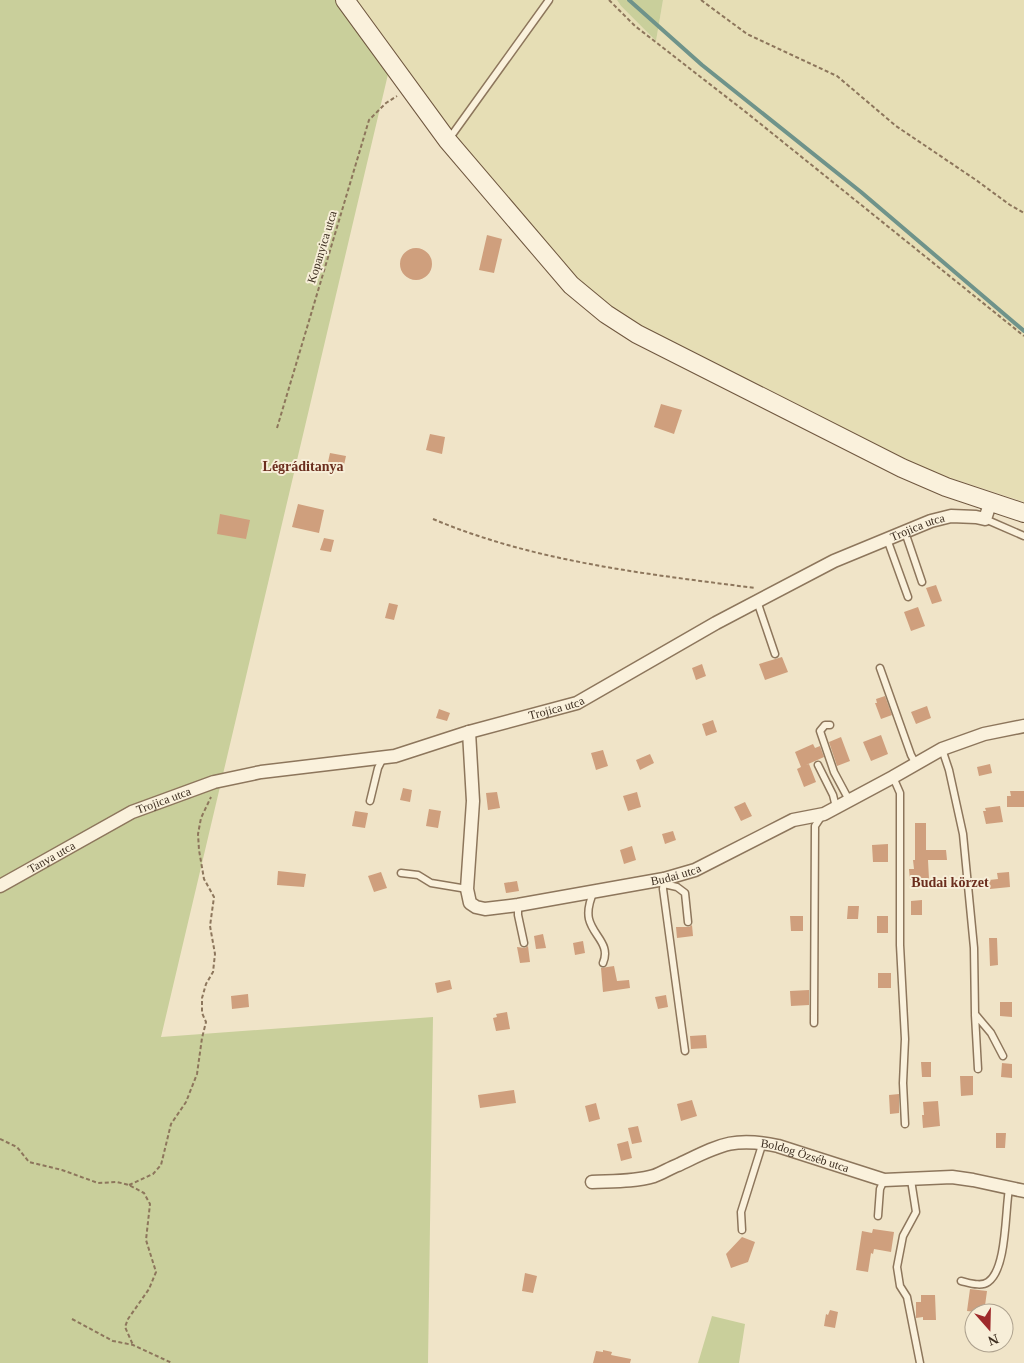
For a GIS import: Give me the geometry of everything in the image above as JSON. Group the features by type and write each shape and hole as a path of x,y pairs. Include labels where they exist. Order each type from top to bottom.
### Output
{"street":[{"path":"345,0 448,141 570,285 606,314 637,334 902,468 946,486 1024,513"},
{"path":"985,519 991,501"},
{"name":"Trojica utca","path":"102,830 132,812 155,802 214,782 261,772 395,756 469,732 577,703 762,598 834,561 931,522 951,516 985,519"},
{"name":"Budai utca","path":"467,890 470,902 476,907 485,909 518,905 594,890 664,881 694,870 793,820 824,814 942,749 984,734 1024,726"},
{"path":"467,890 473,801 469,732"},
{"name":"Tanya utca","path":"0,886 102,830"},
{"name":"Boldog Özséb utca","path":"592,1182 629,1181 654,1176 720,1145 737,1141 763,1142 884,1180 952,1177 1024,1192"}],"lane":[{"path":"448,141 549,0"},
{"name":"Trojica utca","path":"985,519 1024,536"},
{"path":"905,532 922,582"},
{"path":"887,539 908,597"},
{"path":"762,598 776,654"},
{"path":"880,668 911,755 916,764"},
{"path":"830,725 825,726 820,731 834,772 849,800"},
{"path":"942,749 949,770 963,834 974,948 978,1069"},
{"path":"370,801 378,768 384,757"},
{"path":"818,765 836,807"},
{"path":"894,777 900,793 900,945 905,1039 902,1083 905,1124"},
{"path":"814,1023 815,826 824,814"},
{"path":"401,873 418,875 431,883 467,890"},
{"path":"685,1051 664,881 677,886 685,893 688,922"},
{"path":"594,890 589,903 588,917 604,949 606,956 603,963"},
{"path":"518,905 518,915 524,943"},
{"path":"975,1014 991,1033 1003,1056"},
{"path":"742,1230 741,1212 763,1142"},
{"path":"878,1216 880,1189 884,1180"},
{"path":"911,1180 916,1212 903,1236 897,1267 900,1286 907,1297 920,1363"},
{"path":"962,1282 981,1284 989,1282 997,1271 1004,1242 1006,1203 1009,1189"}],"path":[{"path":"610,0 635,26 1024,336"},
{"path":"701,0 747,34 838,76 896,126 1024,213"},
{"name":"Kopanyica utca","path":"277,428 369,120 386,103 409,88"},
{"path":"433,519 496,542 605,567 762,589 762,598"},
{"path":"129,1185 153,1174 161,1165 171,1124 186,1102 197,1074 206,1022 202,1013 202,998 206,984 213,972 215,954 210,926 214,897 204,879 198,834 201,818 209,798 217,793"},
{"path":"0,1139 17,1147 30,1162 62,1170 98,1183 117,1182 129,1185 144,1193 150,1204 146,1240 156,1272 149,1289 128,1319 126,1327 133,1345"},
{"path":"72,1319 113,1341 133,1345 172,1363"}],"shaded area":[{"path":"336,0 617,0 656,41 663,0 1024,0 1024,502 905,463 587,303"}],"green space":[{"path":"0,0 336,0 389,70 161,1037 433,1017 428,1363 0,1363"},
{"path":"617,0 663,0 656,41 621,6"},
{"path":"712,1316 745,1324 739,1363 698,1363"}],"building":[{"path":"487,235 502,239 494,273 479,270"},
{"path":"416,248 428,252 432,264 428,276 416,280 404,276 400,264 404,252"},
{"path":"661,404 682,410 674,434 654,427"},
{"path":"430,434 445,437 442,454 426,450"},
{"path":"330,453 346,456 344,465 328,462"},
{"path":"298,504 324,510 319,533 292,527"},
{"path":"220,514 250,520 246,539 217,534"},
{"path":"324,538 334,540 331,552 320,550"},
{"path":"936,585 942,601 932,604 926,588"},
{"path":"389,603 398,605 394,620 385,618"},
{"path":"918,607 925,626 911,631 904,612"},
{"path":"782,657 788,672 765,680 759,664"},
{"path":"702,664 706,676 696,680 692,668"},
{"path":"885,696 892,715 881,719 875,703 877,703 876,699"},
{"path":"927,706 931,718 916,724 911,712"},
{"path":"439,709 450,713 447,721 436,718"},
{"path":"713,720 717,732 706,736 702,724"},
{"path":"881,735 888,754 871,761 863,742"},
{"path":"841,737 850,761 837,766 829,742"},
{"path":"813,744 815,748 820,746 824,757 806,765 809,764 816,782 804,787 797,769 801,767 795,752"},
{"path":"603,750 608,766 596,770 591,753"},
{"path":"650,754 654,763 640,770 636,760"},
{"path":"990,764 992,773 979,776 977,767"},
{"path":"403,788 412,790 410,802 400,800"},
{"path":"1010,791 1024,791 1024,807 1007,807 1007,796 1011,796"},
{"path":"497,792 500,808 488,810 486,793"},
{"path":"637,792 641,807 628,811 623,796"},
{"path":"745,802 752,816 741,821 734,807"},
{"path":"1000,806 1003,822 986,824 983,811 986,811 985,808"},
{"path":"429,809 441,811 438,828 426,826"},
{"path":"355,811 368,813 365,828 352,826"},
{"path":"915,823 926,823 926,850 946,850 947,860 928,860 929,879 910,880 909,869 914,869 913,860 915,860"},
{"path":"673,831 676,840 665,844 662,834"},
{"path":"888,844 888,862 873,862 872,845"},
{"path":"632,846 636,860 624,864 620,850"},
{"path":"278,871 306,874 304,887 277,885"},
{"path":"381,872 387,888 374,892 368,876"},
{"path":"1009,872 1010,887 990,889 989,880 998,879 997,873"},
{"path":"517,881 519,891 506,893 504,883"},
{"path":"922,900 922,915 911,915 911,901"},
{"path":"848,906 859,906 858,919 847,919"},
{"path":"790,916 803,916 803,931 791,931"},
{"path":"877,916 888,916 888,933 877,933"},
{"path":"692,925 693,936 677,938 676,927 689,927"},
{"path":"543,934 546,948 536,949 534,936"},
{"path":"989,938 997,938 998,965 990,966"},
{"path":"583,941 585,953 575,955 573,943"},
{"path":"528,946 530,962 520,963 517,947 525,948"},
{"path":"614,966 617,981 629,980 630,988 603,992 601,968"},
{"path":"878,973 891,973 891,988 878,988"},
{"path":"450,980 452,989 437,993 435,983"},
{"path":"809,990 809,1005 791,1006 790,991"},
{"path":"248,994 249,1007 232,1009 231,996"},
{"path":"666,995 668,1007 658,1009 655,997"},
{"path":"1000,1002 1012,1002 1012,1017 1000,1016"},
{"path":"507,1012 510,1029 496,1031 493,1018 497,1017 496,1014"},
{"path":"706,1035 707,1048 691,1049 690,1036"},
{"path":"921,1062 931,1062 931,1077 922,1077"},
{"path":"1002,1063 1012,1064 1012,1078 1001,1077"},
{"path":"960,1076 973,1076 973,1095 961,1096"},
{"path":"514,1090 516,1103 480,1108 478,1095"},
{"path":"899,1094 899,1113 890,1114 889,1095"},
{"path":"692,1100 697,1116 681,1121 677,1104"},
{"path":"938,1101 940,1126 923,1128 923,1102"},
{"path":"596,1103 600,1119 589,1122 585,1106"},
{"path":"638,1126 642,1142 632,1144 628,1128"},
{"path":"996,1133 1006,1133 1005,1148 996,1148"},
{"path":"628,1141 632,1158 621,1161 617,1144"},
{"path":"873,1229 894,1232 891,1252 874,1249 873,1254 871,1253 868,1272 856,1270 862,1231 872,1233"},
{"path":"742,1237 755,1242 748,1262 731,1268 726,1254"},
{"path":"525,1273 537,1276 533,1293 522,1291"},
{"path":"970,1289 987,1291 985,1303 968,1303"},
{"path":"921,1295 935,1295 936,1320 923,1320 923,1317 916,1318 916,1302 921,1302"},
{"path":"830,1310 838,1312 835,1328 824,1326 826,1314 828,1315"},
{"path":"603,1350 612,1352 611,1355 631,1359 630,1363 593,1363 596,1351 603,1352"}],"waterway":[{"path":"629,0 702,65 861,192 1024,331"}],"district":[{"name":"Légráditanya","path":"303,466"},
{"name":"Budai körzet","path":"950,882"}]}
